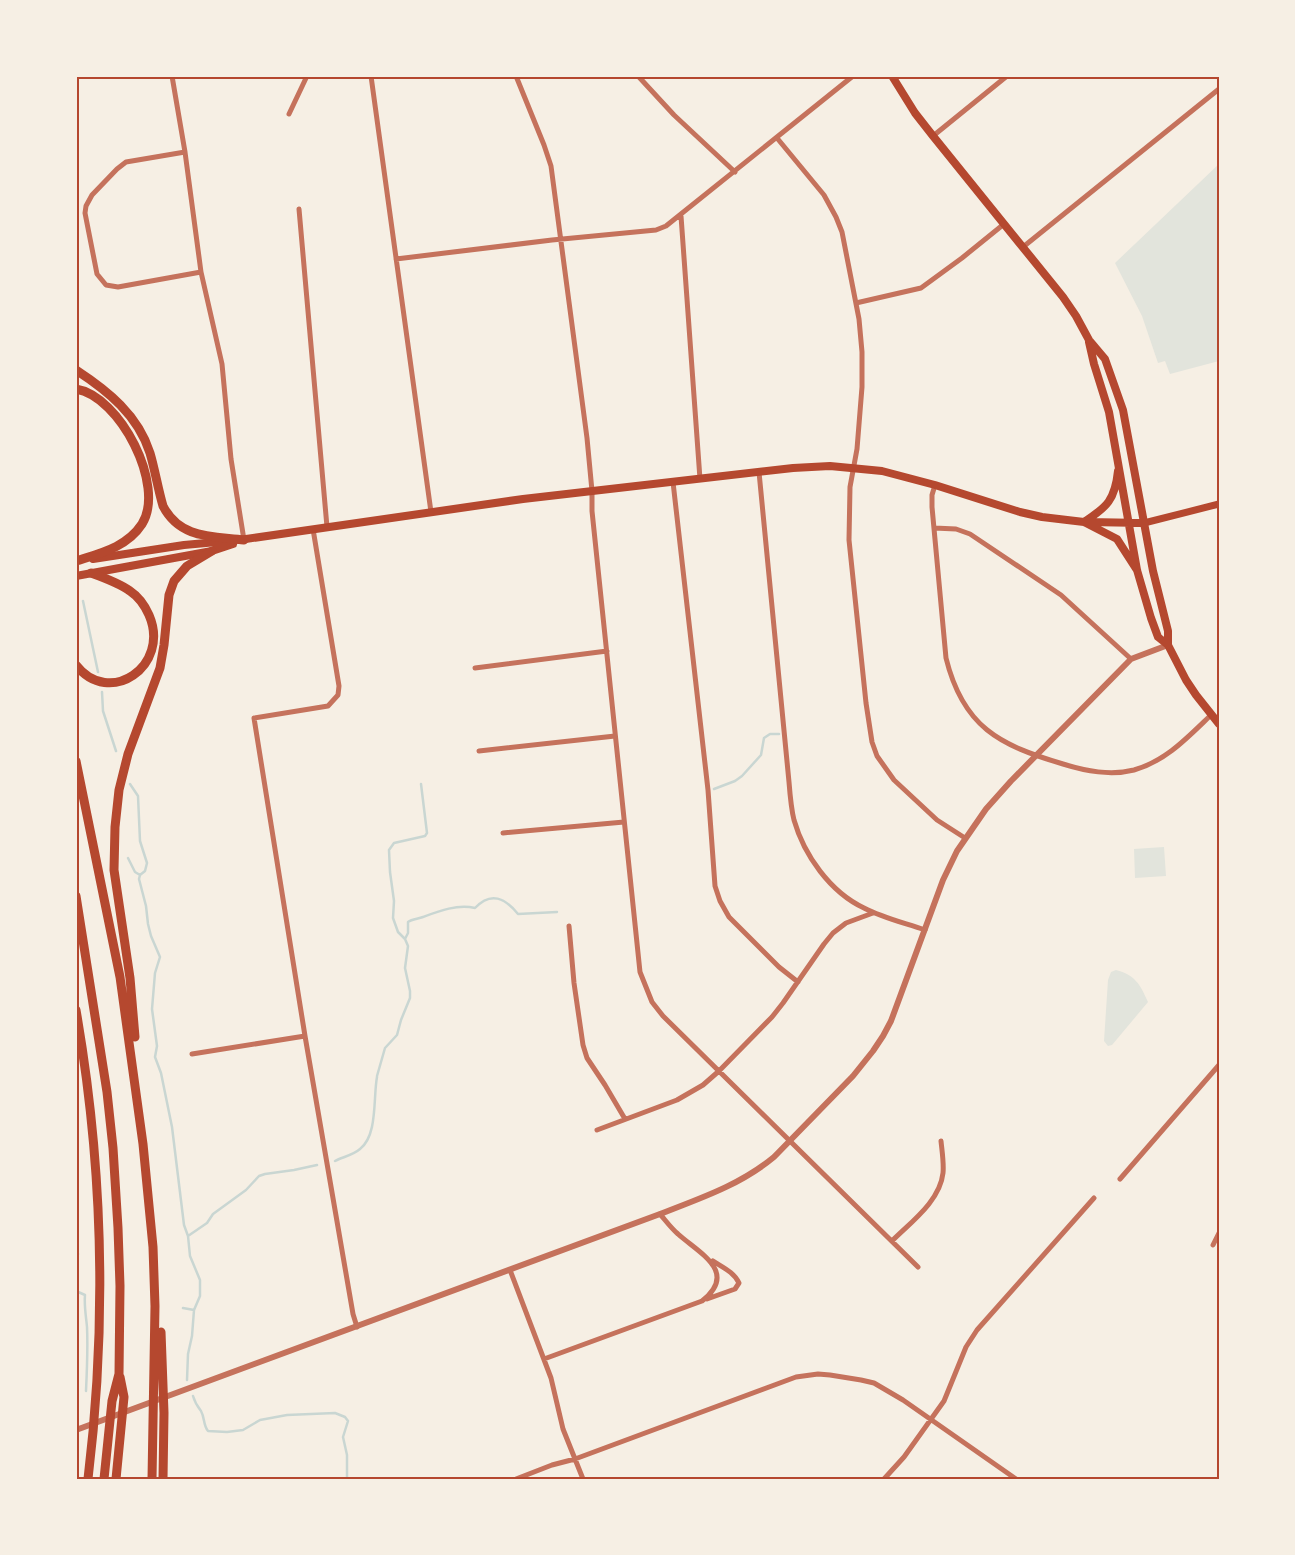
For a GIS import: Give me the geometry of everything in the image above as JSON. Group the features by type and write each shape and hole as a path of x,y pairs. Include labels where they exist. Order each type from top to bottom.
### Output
{"highway":[{"path":"76,370 106,391 135,424 149,452 163,506 166,513 177,525 194,534 244,540"},
{"path":"76,390 98,398 117,416 126,429 133,441 141,463 148,503 143,522 126,541 115,548 76,561"},
{"path":"136,1082 132,992 114,880 117,803 128,754 160,668 169,595 180,573 187,566 212,551"},
{"path":"76,665 86,675 101,682 122,681 137,673 143,667 153,647 151,620 140,600 122,586 91,574"},
{"path":"76,761 120,977 136,1082 153,1247 158,1384 164,1413 163,1479"},
{"path":"76,896 102,1058 113,1148 120,1277 119,1374 124,1397 116,1479"},
{"path":"76,1010 95,1150 99,1216 99,1344 88,1479"},
{"path":"104,1479 112,1402 119,1374"},
{"path":"152,1479 154,1417 158,1384"}],"main road":[{"path":"892,76 915,113 1071,308 1089,340 1104,359 1123,410 1153,571 1168,631 1168,645"},
{"path":"1089,340 1094,364 1109,412 1137,570 1158,636 1168,645 1186,680 1219,724"},
{"path":"1084,522 1101,511 1112,499 1117,480 1119,460"},
{"path":"76,561 184,544 244,540 431,512 592,491 812,467 853,467 882,471 935,485 1020,512 1084,522 1144,523 1219,504"},
{"path":"1084,522 1117,539 1137,570"},
{"path":"76,576 212,551 244,540"}],"street":[{"path":"172,76 185,152 201,272 222,364 231,458 244,540"},
{"path":"289,114 306,76"},
{"path":"370,76 431,512"},
{"path":"516,76 551,166 592,491 592,511 624,822 640,972 645,988 652,1002 663,1016 918,1266"},
{"path":"638,76 674,115 734,172"},
{"path":"396,259 561,239 656,230 666,226 681,216 853,76"},
{"path":"933,136 1007,76"},
{"path":"1023,247 1219,89"},
{"path":"777,138 824,195 836,217 842,232 856,303 861,335 862,386 857,449 850,487 849,540 867,712 872,742 877,756 894,780 937,820 965,838"},
{"path":"185,152 126,162 92,195 86,206 85,213 96,274 101,281 109,286 122,287 201,272"},
{"path":"299,209 327,527"},
{"path":"681,216 700,479"},
{"path":"856,303 921,288 1004,224"},
{"path":"759,472 794,819 808,853 831,884 846,897 873,913 925,930"},
{"path":"674,482 681,563 708,790 715,886 720,901 729,917 779,967 798,982"},
{"path":"935,485 932,495 934,528 946,658 955,688 968,711 990,734 1011,746 1035,756 1098,772 1127,771 1152,763 1166,756 1211,715"},
{"path":"934,528 956,529 970,534 1047,585 1070,602 1131,659"},
{"path":"313,529 339,686 338,695 328,706 254,718 305,1036 353,1314 357,1327"},
{"path":"76,1430 660,1214 737,1183 762,1167 853,1076 873,1052 891,1021 943,880 965,838 998,794 1131,659 1168,645"},
{"path":"475,668 607,651"},
{"path":"479,751 615,736"},
{"path":"503,833 624,822"},
{"path":"597,1130 683,1097 703,1086 772,1017 836,930 861,916 873,913"},
{"path":"569,926 574,983 583,1045 588,1058 625,1119"},
{"path":"192,1054 305,1036"},
{"path":"1120,1179 1219,1065"},
{"path":"892,1241 937,1194 944,1171 941,1141"},
{"path":"884,1479 904,1457 944,1401 958,1364 974,1334 1094,1198"},
{"path":"544,1359 735,1289 739,1283 736,1278 677,1234 660,1214"},
{"path":"1213,1245 1219,1233"},
{"path":"702,1301 713,1292 715,1287 716,1277 711,1260"},
{"path":"510,1270 555,1390 563,1429 584,1479"},
{"path":"516,1479 796,1377 818,1374 847,1377 874,1383 895,1395 1016,1479"}],"shaded area":[{"path":"1219,164 1219,361 1170,374 1165,361 1158,363 1142,316 1115,263"},
{"path":"1164,847 1166,876 1135,878 1134,849"},
{"path":"1116,970 1123,972 1136,981 1148,1002 1112,1045 1108,1046 1104,1041 1108,980 1111,972"}],"waterway":[{"path":"83,601 98,672"},
{"path":"102,692 103,711 116,751"},
{"path":"714,789 735,781 742,776 761,755 764,738 770,734 779,734"},
{"path":"130,784 138,796 140,841 147,863 145,871 140,875 139,879 151,936 160,957 155,973 152,1009 157,1046 155,1057 161,1073 172,1127 184,1225 188,1236 190,1256 200,1280 200,1296 194,1310 192,1336 188,1354 187,1380"},
{"path":"377,1076 385,1048 397,1035 410,998 405,968 408,946 405,939 398,932 393,918 394,901 389,850 394,843 425,836 427,833 421,784"},
{"path":"128,858 135,872 140,875"},
{"path":"405,939 408,933 408,922 410,921 448,909 475,908 492,898 508,904 518,914 557,912"},
{"path":"335,1161 354,1153 366,1143 370,1135 374,1116 377,1077"},
{"path":"188,1236 207,1223 213,1214 246,1190 259,1176 317,1165"},
{"path":"76,1245 78,1254 76,1262"},
{"path":"76,1291 85,1295 87,1327 86,1391"},
{"path":"183,1308 194,1310"},
{"path":"193,1396 208,1431 227,1432 243,1430 260,1420 287,1415 335,1413 345,1417 348,1421 343,1437 347,1455 347,1479"}]}
